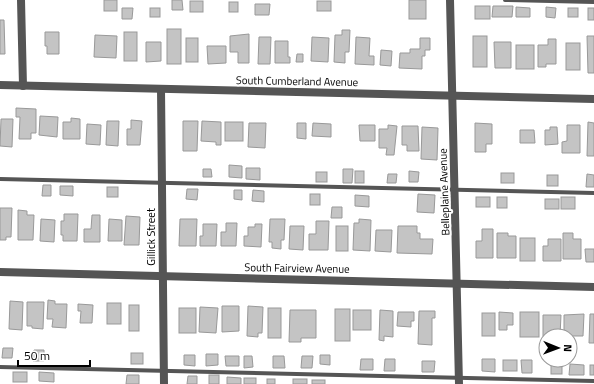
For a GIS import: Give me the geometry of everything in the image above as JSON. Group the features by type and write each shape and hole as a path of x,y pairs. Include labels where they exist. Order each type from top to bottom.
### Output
{"street":[{"path":"21,0 23,86"},
{"name":"Belleplaine Avenue","path":"450,0 459,381"},
{"name":"South Cumberland Avenue","path":"0,85 594,99"},
{"name":"Gillick Street","path":"161,89 164,384"},
{"name":"South Fairview Avenue","path":"0,272 594,287"}],"lane":[{"path":"505,0 594,2"},
{"path":"0,179 594,193"},
{"path":"0,367 164,369 459,381 594,381"}],"building":[{"path":"104,0 117,0 117,11 104,11"},
{"path":"172,0 182,0 183,10 172,10"},
{"path":"409,0 426,0 426,19 409,19"},
{"path":"190,1 203,1 203,12 190,12"},
{"path":"317,1 331,1 331,11 317,11"},
{"path":"229,2 238,2 238,12 229,12"},
{"path":"255,4 270,4 269,15 255,15"},
{"path":"475,6 490,6 490,19 475,19"},
{"path":"493,6 513,6 512,17 492,17"},
{"path":"516,7 530,8 530,17 516,17"},
{"path":"546,7 556,8 555,18 546,17"},
{"path":"122,8 133,8 132,19 122,19"},
{"path":"150,8 160,8 160,17 150,17"},
{"path":"568,8 578,8 578,17 568,17"},
{"path":"588,8 594,8 594,20 588,20"},
{"path":"0,20 4,20 5,54 0,54"},
{"path":"167,29 181,29 181,64 167,64"},
{"path":"342,30 350,30 349,52 345,52 345,63 334,62 335,35 342,35"},
{"path":"45,32 59,32 59,54 47,54 47,46 45,46"},
{"path":"124,32 137,32 137,61 124,61"},
{"path":"249,34 249,63 238,63 238,52 230,52 230,36"},
{"path":"95,35 117,36 116,58 94,57"},
{"path":"473,36 487,36 487,67 473,67"},
{"path":"587,36 594,36 594,73 588,73"},
{"path":"259,37 271,37 270,64 258,64"},
{"path":"312,37 329,38 328,62 311,61"},
{"path":"356,37 370,38 369,56 374,56 374,65 355,64"},
{"path":"186,38 198,38 198,62 186,62"},
{"path":"420,38 430,38 430,50 425,50 425,56 422,56 422,69 399,68 400,53 410,53 410,49 420,49"},
{"path":"548,39 556,39 556,64 546,64 546,67 538,67 538,45 548,45"},
{"path":"275,41 288,41 288,57 290,57 290,63 275,63"},
{"path":"146,42 161,42 161,61 146,62"},
{"path":"494,42 511,42 511,68 495,68"},
{"path":"566,43 580,43 580,70 566,70"},
{"path":"516,45 534,45 534,69 516,69"},
{"path":"207,46 226,46 226,63 208,64"},
{"path":"381,50 392,51 391,66 380,65"},
{"path":"297,54 303,54 303,62 296,62"},
{"path":"16,108 36,109 36,133 31,133 31,139 19,139 20,117 16,117"},
{"path":"40,116 58,117 57,137 39,135"},
{"path":"71,118 80,119 80,139 63,139 63,122 71,122"},
{"path":"1,119 13,119 12,147 0,146"},
{"path":"131,120 142,121 140,145 127,145 127,129 131,129"},
{"path":"107,121 119,121 118,146 106,145"},
{"path":"183,121 198,121 197,151 183,151"},
{"path":"202,121 221,122 221,145 216,145 216,142 201,141"},
{"path":"225,122 243,122 243,141 225,141"},
{"path":"588,122 594,123 594,156 587,156"},
{"path":"249,123 266,123 265,148 248,147"},
{"path":"297,123 306,123 306,139 297,138"},
{"path":"313,123 331,124 331,137 312,136"},
{"path":"475,123 492,124 492,144 486,144 486,152 475,152"},
{"path":"87,124 101,125 100,145 86,144"},
{"path":"359,125 375,125 375,141 360,141"},
{"path":"388,125 397,126 394,155 386,155 387,148 379,148 379,129 388,129"},
{"path":"567,125 580,125 580,153 562,153 562,142 567,141"},
{"path":"402,126 418,126 419,151 407,151 407,145 402,145"},
{"path":"422,127 438,128 437,160 421,159"},
{"path":"550,127 557,127 558,144 545,145 545,130 550,130"},
{"path":"520,130 534,130 535,143 520,143"},
{"path":"229,165 242,166 242,178 229,177"},
{"path":"246,168 260,168 260,180 246,179"},
{"path":"203,169 211,169 212,177 203,177"},
{"path":"343,169 353,169 352,183 343,183"},
{"path":"355,171 364,171 364,183 355,183"},
{"path":"409,171 419,172 418,182 409,182"},
{"path":"316,172 327,172 327,182 316,182"},
{"path":"501,173 514,173 514,183 501,183"},
{"path":"388,174 397,174 396,183 387,183"},
{"path":"587,174 594,175 594,187 586,187"},
{"path":"547,175 558,175 558,186 547,186"},
{"path":"43,185 51,185 51,196 42,196"},
{"path":"60,186 73,186 73,196 60,195"},
{"path":"107,187 118,187 118,197 107,197"},
{"path":"187,189 198,189 197,200 186,199"},
{"path":"234,190 242,190 242,200 234,199"},
{"path":"253,190 264,191 264,202 252,201"},
{"path":"310,194 320,194 320,205 310,205"},
{"path":"418,194 435,195 434,213 417,212"},
{"path":"355,195 369,196 369,207 355,206"},
{"path":"476,197 490,197 490,207 476,207"},
{"path":"497,197 507,197 507,208 497,208"},
{"path":"561,197 575,197 575,209 561,209"},
{"path":"545,199 559,199 559,209 545,209"},
{"path":"332,207 342,207 342,218 331,218"},
{"path":"0,208 12,208 11,237 6,237 6,240 0,240"},
{"path":"18,210 27,211 27,215 34,215 33,240 18,240"},
{"path":"64,214 78,214 77,241 63,241 63,235 61,235 61,221 64,221"},
{"path":"92,215 100,215 100,242 84,242 84,229 91,229"},
{"path":"126,216 140,217 139,245 124,245"},
{"path":"41,219 55,220 54,242 40,241"},
{"path":"109,219 122,220 122,241 108,241"},
{"path":"180,219 197,219 196,246 179,246"},
{"path":"270,219 285,219 284,240 281,240 281,249 272,248 272,242 269,242"},
{"path":"359,219 371,220 370,251 353,250 354,223 359,223"},
{"path":"316,221 329,221 328,250 309,250 309,234 316,234"},
{"path":"226,223 237,223 236,246 221,246 221,232 226,232"},
{"path":"203,224 217,224 216,246 200,246 200,236 203,236"},
{"path":"255,224 262,224 261,247 244,246 244,236 248,236 248,227 255,227"},
{"path":"290,226 304,226 303,250 289,249"},
{"path":"336,226 348,226 348,251 336,251"},
{"path":"398,226 417,226 417,233 420,233 420,239 433,239 432,254 397,253"},
{"path":"482,229 493,229 493,258 476,258 476,241 482,241"},
{"path":"376,230 392,230 391,252 375,251"},
{"path":"497,233 508,233 508,236 516,236 516,258 497,258"},
{"path":"563,233 573,233 573,239 581,239 581,259 563,259"},
{"path":"520,238 535,238 535,261 520,261"},
{"path":"548,239 561,239 561,261 543,261 543,246 548,246"},
{"path":"585,249 594,249 594,262 586,262"},
{"path":"48,300 55,301 55,304 67,304 66,328 52,327 53,319 47,319"},
{"path":"10,301 23,302 22,330 9,329"},
{"path":"27,302 44,302 43,329 27,326"},
{"path":"107,303 121,303 121,324 107,324"},
{"path":"78,304 93,305 92,323 80,323 81,311 78,311"},
{"path":"129,305 139,305 139,331 129,331"},
{"path":"222,306 239,306 239,331 222,332"},
{"path":"248,306 263,307 262,333 258,333 258,337 247,336"},
{"path":"200,307 218,308 216,333 199,332"},
{"path":"179,308 196,308 196,333 179,333"},
{"path":"268,308 281,308 281,338 268,338"},
{"path":"335,309 350,309 350,341 335,341"},
{"path":"290,310 316,310 316,338 301,338 301,342 289,342"},
{"path":"353,310 371,310 371,330 353,330"},
{"path":"380,310 393,311 393,337 384,336 384,341 379,340"},
{"path":"419,311 435,311 435,318 432,318 432,345 418,344"},
{"path":"398,312 414,312 414,321 411,321 411,327 397,326"},
{"path":"499,312 513,313 513,325 507,325 507,330 499,330"},
{"path":"520,312 539,312 538,337 520,337"},
{"path":"482,313 495,313 495,336 482,336"},
{"path":"584,314 583,336 578,336 578,328 564,328 564,315"},
{"path":"590,314 594,314 594,343 589,343"},
{"path":"543,315 561,315 560,328 543,328"},
{"path":"3,348 13,348 12,358 2,358"},
{"path":"34,350 44,350 44,361 33,361"},
{"path":"131,353 143,353 143,364 131,364"},
{"path":"206,354 218,354 218,365 206,366"},
{"path":"184,355 195,355 195,366 184,365"},
{"path":"320,355 330,355 330,365 320,364"},
{"path":"225,356 239,356 239,366 226,366"},
{"path":"244,356 252,356 253,367 244,368"},
{"path":"273,356 284,356 285,368 273,368"},
{"path":"302,356 313,356 312,368 301,368"},
{"path":"361,359 373,359 373,370 360,370"},
{"path":"385,359 395,359 395,371 384,371"},
{"path":"482,359 495,359 495,372 482,371"},
{"path":"503,360 517,360 517,371 503,371"},
{"path":"521,360 532,360 532,373 522,373"},
{"path":"422,361 435,361 434,372 422,372"},
{"path":"578,365 584,365 584,375 569,375 570,368 578,368"},
{"path":"590,365 594,365 594,375 590,375"},
{"path":"551,368 562,368 562,374 551,374"},
{"path":"13,372 27,372 27,382 13,382"},
{"path":"39,372 54,373 54,382 39,381"},
{"path":"127,375 139,375 139,384 126,384"},
{"path":"209,375 219,375 219,384 209,384"},
{"path":"188,376 197,376 197,384 187,384"},
{"path":"227,377 241,378 241,384 227,384"},
{"path":"244,378 256,378 256,384 244,384"},
{"path":"267,379 275,379 275,384 267,384"},
{"path":"293,379 307,379 307,384 293,384"},
{"path":"312,380 325,380 325,384 312,384"}]}
